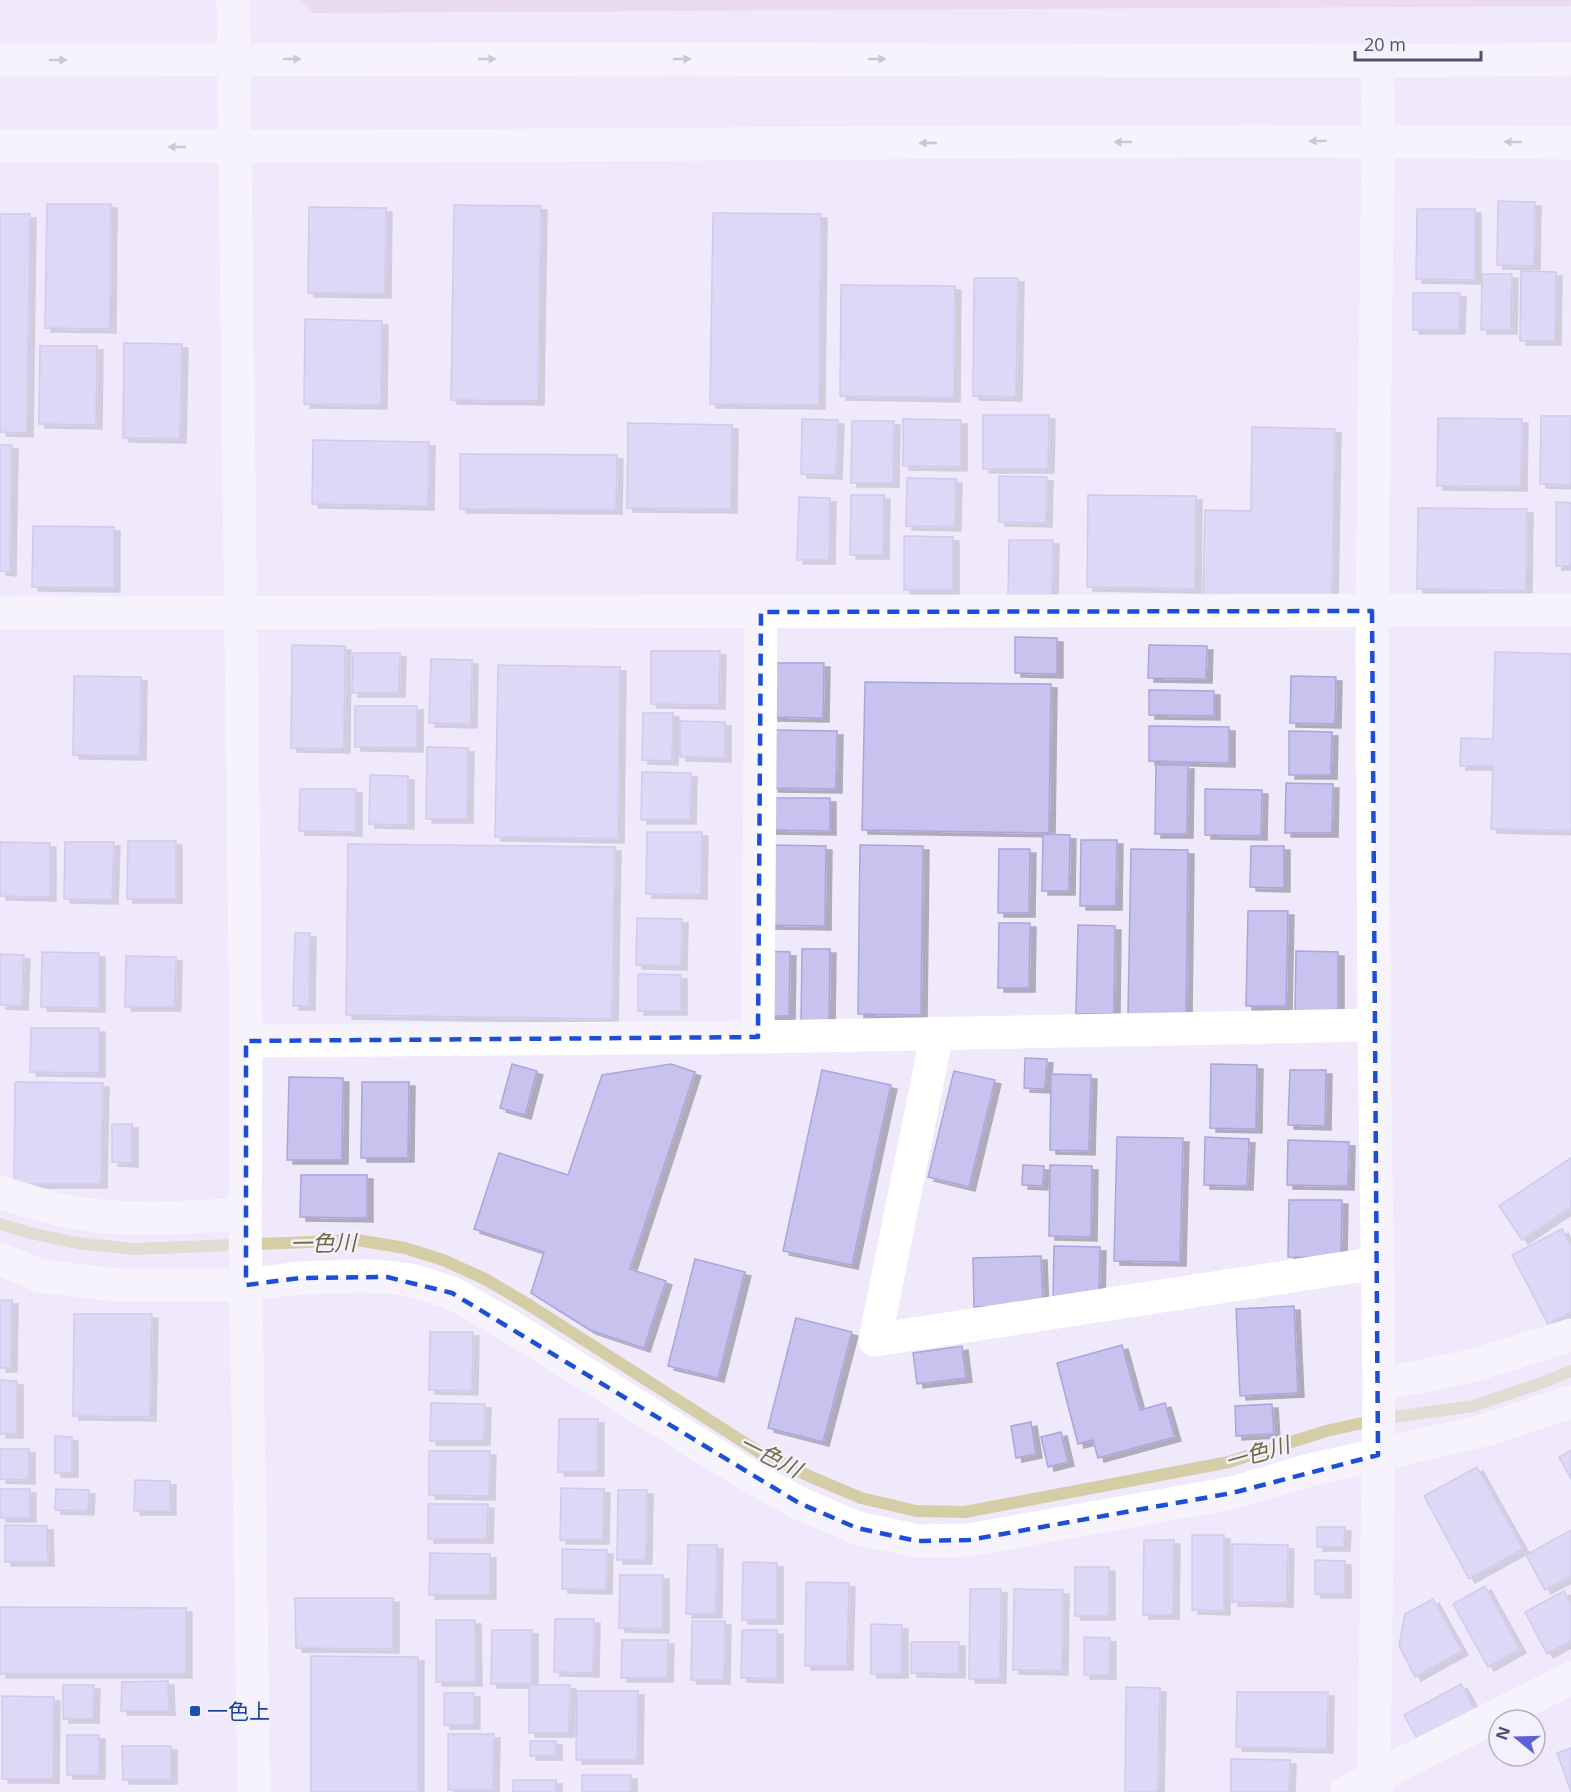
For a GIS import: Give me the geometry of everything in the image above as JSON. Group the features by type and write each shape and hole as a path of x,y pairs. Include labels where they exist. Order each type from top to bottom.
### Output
{"street":[{"path":"233,0 246,1041 245,1221 254,1792"},
{"path":"0,60 1377,61 1571,59"},
{"path":"1366,1787 1378,1448 1372,610 1377,61"},
{"path":"0,146 235,147 1378,141 1571,143"},
{"path":"0,613 1571,610"},
{"path":"758,1036 761,612"},
{"path":"246,1041 937,1034 1374,1025"},
{"path":"937,1034 875,1340 1377,1263"},
{"path":"0,1192 42,1205 87,1215 245,1221"},
{"path":"0,1259 41,1275 116,1285 246,1278 387,1277 411,1280 452,1293 508,1325 746,1474 799,1503 857,1528 916,1540 969,1540 1232,1493 1378,1448 1486,1430 1571,1402"},
{"path":"1378,1394 1571,1335"},
{"path":"1366,1787 1571,1678"}],"highlighted area":[{"path":"1372,611 1378,1455 1232,1493 969,1540 917,1541 857,1528 799,1503 452,1293 387,1277 300,1278 246,1285 246,1041 758,1037 761,612"}],"shaded area":[{"path":"299,0 1571,0 1571,6 312,13"}],"building":[{"path":"1498,201 1535,202 1534,266 1497,265"},
{"path":"47,204 111,204 110,329 45,328"},
{"path":"454,205 541,206 538,401 451,400"},
{"path":"309,207 386,208 385,294 308,293"},
{"path":"1417,209 1475,209 1475,280 1416,279"},
{"path":"713,213 821,214 819,405 710,404"},
{"path":"0,214 30,214 27,433 0,432"},
{"path":"1521,271 1556,272 1555,341 1520,341"},
{"path":"1482,274 1512,274 1511,330 1481,330"},
{"path":"974,278 1018,278 1016,397 973,396"},
{"path":"841,285 955,286 954,398 840,396"},
{"path":"1413,293 1460,293 1459,330 1413,330"},
{"path":"305,319 382,321 381,405 304,404"},
{"path":"124,343 182,344 180,439 123,438"},
{"path":"40,346 97,346 96,425 39,424"},
{"path":"983,415 1049,415 1048,469 983,469"},
{"path":"1541,416 1571,416 1571,485 1540,484"},
{"path":"1438,418 1522,419 1521,487 1437,486"},
{"path":"802,419 838,420 836,475 801,474"},
{"path":"903,419 961,420 961,467 903,466"},
{"path":"852,421 894,421 893,483 851,483"},
{"path":"628,423 732,425 731,509 627,508"},
{"path":"1252,427 1335,429 1332,597 1203,595 1205,510 1251,511"},
{"path":"313,440 429,442 428,506 312,504"},
{"path":"0,445 12,445 10,572 0,571"},
{"path":"460,454 617,455 616,510 460,509"},
{"path":"999,476 1047,477 1046,523 999,522"},
{"path":"907,478 956,479 955,527 906,526"},
{"path":"851,495 884,495 883,555 850,555"},
{"path":"1088,495 1196,496 1195,589 1087,587"},
{"path":"799,497 830,498 829,560 797,560"},
{"path":"1556,502 1571,503 1571,566 1556,566"},
{"path":"1418,508 1527,509 1526,591 1417,589"},
{"path":"33,526 114,527 114,588 32,587"},
{"path":"904,536 953,537 953,590 904,590"},
{"path":"1009,540 1053,540 1052,598 1008,598"},
{"path":"1015,637 1057,638 1057,674 1015,673"},
{"path":"292,645 345,646 344,749 291,748"},
{"path":"1149,645 1207,646 1206,679 1148,678"},
{"path":"651,651 720,651 719,705 651,704"},
{"path":"1495,652 1571,654 1571,831 1491,829 1493,766 1460,766 1461,738 1493,739"},
{"path":"353,653 400,653 399,693 352,693"},
{"path":"431,659 472,660 471,724 429,723"},
{"path":"772,663 824,663 823,718 772,717"},
{"path":"498,665 620,667 618,839 495,837"},
{"path":"74,676 141,677 140,756 73,755"},
{"path":"1291,676 1336,677 1335,724 1290,723"},
{"path":"865,682 1051,684 1049,833 862,830"},
{"path":"1149,690 1214,691 1214,716 1149,715"},
{"path":"355,706 417,706 417,748 355,747"},
{"path":"643,713 673,713 672,761 642,760"},
{"path":"680,721 725,722 725,758 680,757"},
{"path":"1149,726 1229,727 1229,763 1149,761"},
{"path":"773,730 837,731 836,789 772,788"},
{"path":"1289,731 1332,732 1331,775 1289,775"},
{"path":"427,747 468,748 467,819 426,819"},
{"path":"1156,765 1188,765 1187,834 1155,834"},
{"path":"642,772 691,773 690,820 641,820"},
{"path":"370,775 408,776 408,825 369,824"},
{"path":"1286,783 1333,784 1332,833 1285,833"},
{"path":"300,789 356,789 356,832 299,831"},
{"path":"1205,789 1262,790 1261,836 1205,835"},
{"path":"769,798 830,798 830,831 769,830"},
{"path":"647,832 702,832 701,895 646,894"},
{"path":"1043,834 1070,835 1069,891 1042,891"},
{"path":"1081,840 1117,840 1116,906 1080,906"},
{"path":"128,841 176,841 176,899 127,899"},
{"path":"0,842 50,843 50,897 0,896"},
{"path":"65,842 114,842 112,900 64,899"},
{"path":"348,844 615,847 612,1019 346,1015"},
{"path":"770,845 826,846 825,926 768,925"},
{"path":"860,845 923,846 921,1015 858,1014"},
{"path":"1251,846 1284,846 1284,888 1250,887"},
{"path":"999,849 1030,849 1029,913 998,913"},
{"path":"1131,849 1188,850 1186,1016 1128,1015"},
{"path":"1248,911 1288,911 1286,1006 1246,1006"},
{"path":"637,918 682,919 681,966 636,965"},
{"path":"999,923 1030,923 1029,988 998,988"},
{"path":"1078,925 1115,926 1114,1014 1076,1014"},
{"path":"295,933 310,933 309,1006 293,1006"},
{"path":"802,949 830,949 829,1023 801,1023"},
{"path":"764,951 790,952 789,1016 763,1016"},
{"path":"1296,951 1338,952 1338,1017 1295,1016"},
{"path":"42,952 99,953 99,1008 41,1007"},
{"path":"0,954 24,955 22,1006 0,1005"},
{"path":"126,956 176,957 175,1007 125,1007"},
{"path":"638,974 681,975 681,1011 638,1011"},
{"path":"31,1028 99,1028 99,1073 30,1072"},
{"path":"1025,1058 1047,1059 1045,1089 1024,1088"},
{"path":"512,1064 537,1071 525,1115 500,1108"},
{"path":"671,1064 695,1072 630,1269 666,1281 644,1348 590,1330 531,1293 544,1252 474,1229 499,1153 568,1175 602,1075"},
{"path":"1211,1064 1257,1065 1256,1129 1210,1128"},
{"path":"822,1070 891,1085 852,1265 783,1251"},
{"path":"1290,1070 1326,1070 1325,1126 1288,1125"},
{"path":"954,1071 995,1080 969,1187 928,1177"},
{"path":"1051,1074 1091,1075 1089,1151 1050,1150"},
{"path":"289,1077 343,1078 342,1160 287,1160"},
{"path":"15,1082 103,1083 101,1184 14,1184"},
{"path":"362,1082 409,1082 408,1158 361,1158"},
{"path":"112,1124 132,1124 132,1163 112,1162"},
{"path":"1117,1137 1183,1138 1180,1262 1114,1261"},
{"path":"1205,1137 1249,1139 1247,1186 1204,1185"},
{"path":"1288,1140 1349,1142 1348,1186 1287,1185"},
{"path":"1571,1158 1571,1207 1522,1240 1499,1206"},
{"path":"1023,1165 1044,1166 1043,1186 1022,1185"},
{"path":"1050,1165 1092,1166 1091,1237 1049,1236"},
{"path":"301,1175 367,1175 367,1218 300,1217"},
{"path":"1289,1200 1342,1200 1341,1258 1288,1257"},
{"path":"1562,1229 1571,1247 1571,1312 1548,1324 1512,1255"},
{"path":"1054,1246 1100,1247 1099,1299 1053,1298"},
{"path":"1041,1256 1043,1306 974,1307 973,1258"},
{"path":"695,1259 745,1272 718,1378 668,1366"},
{"path":"0,1300 12,1300 11,1368 0,1368"},
{"path":"1294,1306 1298,1393 1240,1396 1236,1309"},
{"path":"74,1314 152,1314 150,1417 73,1416"},
{"path":"796,1318 852,1332 823,1442 768,1428"},
{"path":"430,1332 473,1332 472,1391 429,1390"},
{"path":"1122,1345 1140,1410 1165,1403 1175,1437 1098,1458 1093,1440 1078,1444 1057,1363"},
{"path":"962,1346 966,1378 917,1384 913,1353"},
{"path":"0,1380 17,1381 17,1434 0,1434"},
{"path":"431,1403 485,1404 484,1441 430,1441"},
{"path":"1272,1404 1274,1434 1236,1436 1235,1406"},
{"path":"559,1419 598,1419 598,1472 558,1472"},
{"path":"1031,1422 1036,1454 1016,1458 1011,1426"},
{"path":"1061,1432 1068,1462 1048,1467 1041,1437"},
{"path":"55,1436 72,1437 72,1473 55,1473"},
{"path":"0,1449 29,1449 29,1480 0,1479"},
{"path":"1571,1450 1571,1479 1559,1457"},
{"path":"429,1451 490,1451 489,1496 429,1495"},
{"path":"1477,1467 1523,1549 1469,1579 1424,1496"},
{"path":"135,1480 170,1481 170,1511 134,1511"},
{"path":"561,1488 604,1489 603,1540 560,1540"},
{"path":"0,1489 30,1489 30,1518 0,1518"},
{"path":"56,1489 89,1490 88,1511 55,1510"},
{"path":"618,1490 647,1490 646,1560 617,1560"},
{"path":"428,1504 488,1504 487,1539 428,1539"},
{"path":"5,1525 47,1526 48,1562 5,1562"},
{"path":"1317,1527 1345,1527 1344,1547 1317,1547"},
{"path":"1571,1530 1571,1576 1545,1590 1526,1555"},
{"path":"1192,1535 1224,1535 1224,1611 1192,1610"},
{"path":"1144,1540 1174,1540 1173,1615 1143,1615"},
{"path":"1232,1544 1288,1545 1287,1603 1232,1602"},
{"path":"688,1545 717,1545 716,1614 686,1614"},
{"path":"562,1549 607,1550 606,1590 562,1589"},
{"path":"430,1553 490,1554 490,1595 429,1595"},
{"path":"1315,1560 1345,1561 1345,1594 1315,1594"},
{"path":"743,1562 777,1563 777,1620 742,1620"},
{"path":"1075,1567 1109,1567 1109,1616 1075,1616"},
{"path":"620,1575 663,1575 663,1629 619,1628"},
{"path":"806,1582 849,1583 847,1666 805,1666"},
{"path":"1485,1586 1520,1649 1488,1667 1453,1604"},
{"path":"970,1589 1001,1589 1000,1679 969,1679"},
{"path":"1014,1589 1063,1590 1062,1671 1013,1670"},
{"path":"1564,1591 1571,1605 1571,1641 1547,1654 1525,1612"},
{"path":"295,1598 393,1598 393,1649 296,1648"},
{"path":"1433,1599 1462,1651 1415,1677 1399,1646 1405,1614"},
{"path":"0,1607 186,1608 186,1674 0,1674"},
{"path":"555,1619 594,1619 593,1673 554,1672"},
{"path":"436,1620 475,1620 476,1682 436,1682"},
{"path":"692,1621 725,1621 724,1680 691,1680"},
{"path":"871,1624 902,1625 902,1674 871,1674"},
{"path":"492,1630 532,1630 532,1684 491,1684"},
{"path":"742,1630 777,1630 777,1679 741,1678"},
{"path":"1084,1637 1110,1638 1110,1675 1084,1675"},
{"path":"622,1640 668,1640 667,1678 621,1678"},
{"path":"911,1642 959,1642 959,1674 911,1673"},
{"path":"311,1656 418,1657 418,1792 311,1792"},
{"path":"168,1681 169,1711 121,1711 122,1682"},
{"path":"1461,1684 1477,1713 1420,1744 1404,1715"},
{"path":"63,1685 94,1685 93,1719 63,1719"},
{"path":"529,1685 570,1685 569,1733 529,1733"},
{"path":"1126,1687 1160,1688 1158,1792 1125,1792"},
{"path":"577,1691 638,1691 637,1760 576,1760"},
{"path":"1237,1692 1328,1692 1327,1749 1236,1747"},
{"path":"444,1693 474,1693 474,1725 444,1725"},
{"path":"2,1696 54,1697 53,1779 2,1779"},
{"path":"448,1734 494,1734 493,1790 448,1790"},
{"path":"67,1735 99,1735 99,1775 67,1775"},
{"path":"530,1741 556,1741 556,1756 530,1756"},
{"path":"122,1746 171,1746 171,1780 123,1780"},
{"path":"1571,1748 1571,1792 1557,1753"},
{"path":"1231,1759 1290,1760 1289,1792 1231,1792"},
{"path":"582,1775 631,1775 631,1792 582,1792"},
{"path":"513,1780 556,1780 556,1792 513,1792"}],"waterway":[{"name":"一色川","path":"0,1224 77,1243 134,1249 357,1240 405,1248 443,1260 485,1279 759,1452 861,1498 916,1511 965,1512 1229,1462 1326,1431 1380,1419 1473,1406 1571,1371"}],"place":[{"name":"一色上","path":"195,1711"}]}
